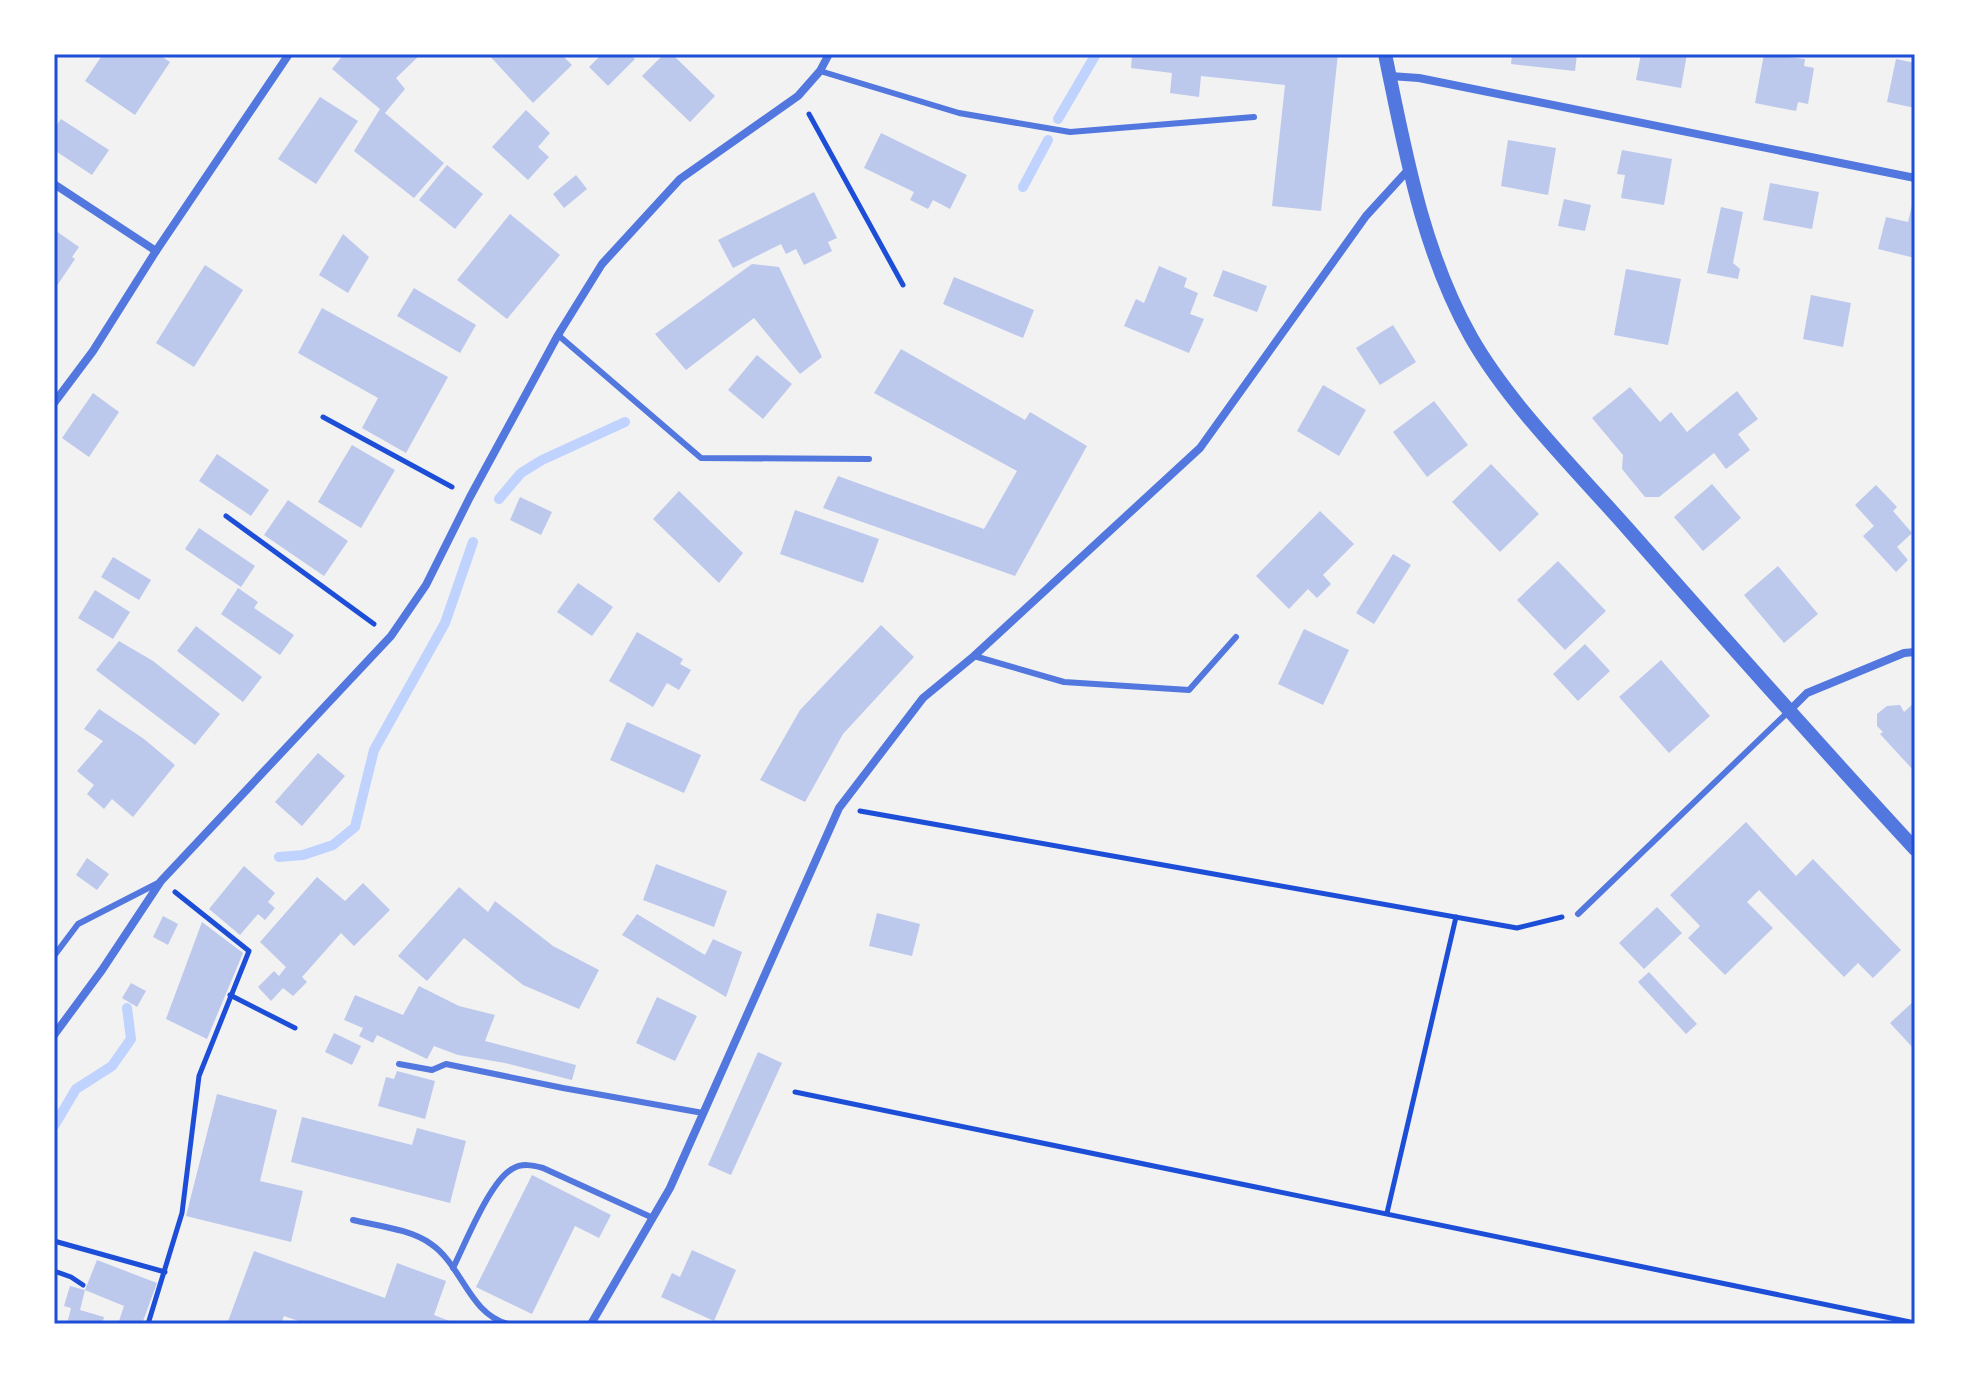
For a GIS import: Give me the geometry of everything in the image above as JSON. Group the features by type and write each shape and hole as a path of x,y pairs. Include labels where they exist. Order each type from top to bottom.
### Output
{"street":[{"path":"54,403 93,351 156,251 289,54"},
{"path":"54,1035 161,881 391,636 426,585 558,335 602,264 680,179 798,96 820,71 829,54"},
{"path":"1385,54 1409,169 1435,258 1471,337 1521,408 1788,712 1915,849"},
{"path":"1390,76 1419,78 1915,178"},
{"path":"591,1324 670,1188 839,808 923,698 974,656 1200,448 1366,216 1409,169"},
{"path":"54,184 156,251"},
{"path":"1788,712 1807,693 1904,653 1915,652"}],"lane":[{"path":"820,71 959,113 1070,132 1254,117"},
{"path":"558,335 701,458 869,459"},
{"path":"974,656 1064,682 1189,690 1236,637"},
{"path":"1578,914 1788,712"},
{"path":"54,956 78,924 161,881"},
{"path":"399,1064 432,1070 446,1064 703,1113"},
{"path":"453,1268 496,1184 513,1167 529,1164 543,1168 653,1218"},
{"path":"353,1220 420,1237 435,1246 484,1313 508,1324"}],"path":[{"path":"798,96 903,285"},
{"path":"323,417 470,497"},
{"path":"226,516 391,636"},
{"path":"839,808 1517,928 1578,914"},
{"path":"148,1324 182,1213 199,1076 249,951 174,891"},
{"path":"1387,1213 1456,917"},
{"path":"230,995 295,1028"},
{"path":"795,1092 1915,1323"},
{"path":"54,1241 165,1272"},
{"path":"54,1271 83,1285"}],"building":[{"path":"103,54 158,54 170,62 135,115 85,81"},
{"path":"344,54 421,54 396,78 405,89 385,113 444,163 414,198 354,151 380,109 332,69"},
{"path":"488,54 561,54 572,65 533,103"},
{"path":"602,54 630,54 635,59 608,86 589,67"},
{"path":"664,54 672,54 715,96 690,122 642,76"},
{"path":"1132,54 1338,54 1321,211 1272,206 1285,85 1201,76 1199,97 1170,93 1172,73 1131,68"},
{"path":"1512,54 1577,54 1575,71 1511,64"},
{"path":"1641,54 1687,54 1681,88 1636,80"},
{"path":"1764,54 1805,59 1804,66 1814,68 1808,104 1798,102 1796,111 1755,103"},
{"path":"1896,59 1915,63 1915,108 1887,102"},
{"path":"320,97 358,121 316,184 278,159"},
{"path":"526,110 550,133 538,147 549,157 528,180 492,147"},
{"path":"61,119 109,150 92,175 54,150 54,129"},
{"path":"881,133 967,175 950,209 933,200 928,209 910,200 914,192 864,168"},
{"path":"1508,140 1556,148 1548,195 1501,186"},
{"path":"1622,150 1672,159 1664,205 1621,198 1625,175 1617,174"},
{"path":"447,165 483,194 455,229 419,200"},
{"path":"576,175 587,189 564,208 553,194"},
{"path":"1770,183 1819,192 1812,229 1763,220"},
{"path":"814,192 837,238 828,242 832,251 804,265 796,249 786,254 781,244 733,268 718,240"},
{"path":"1564,199 1591,205 1585,231 1558,226"},
{"path":"1912,205 1915,205 1915,258 1878,249 1886,217 1908,222"},
{"path":"1721,207 1743,212 1733,263 1740,269 1738,279 1707,273"},
{"path":"510,214 560,255 507,319 457,280"},
{"path":"56,231 79,247 72,257 75,259 54,290 54,235"},
{"path":"343,234 369,257 348,293 319,275"},
{"path":"752,264 779,267 822,357 800,374 754,318 686,370 655,334"},
{"path":"205,265 243,290 194,367 156,343"},
{"path":"1159,266 1187,278 1184,287 1198,293 1190,314 1204,319 1189,353 1124,326 1136,299 1144,303"},
{"path":"1626,269 1681,279 1668,345 1614,335"},
{"path":"1223,270 1267,286 1257,312 1213,296"},
{"path":"954,277 1034,310 1023,338 943,304"},
{"path":"414,288 476,325 460,353 397,316"},
{"path":"1811,295 1851,303 1843,347 1803,339"},
{"path":"322,308 448,377 406,453 362,428 378,398 298,353"},
{"path":"1393,325 1416,362 1380,385 1356,348"},
{"path":"901,349 1025,420 1030,412 1087,446 1015,576 823,508 838,476 984,529 1017,471 874,393"},
{"path":"757,355 792,384 763,419 728,390"},
{"path":"1323,385 1366,410 1339,456 1297,431"},
{"path":"1630,387 1660,422 1671,412 1687,432 1737,391 1758,419 1738,434 1750,450 1726,469 1714,453 1659,497 1645,497 1622,469 1623,455 1592,418"},
{"path":"93,393 119,412 89,457 62,438"},
{"path":"1434,401 1468,445 1427,477 1393,432"},
{"path":"352,445 395,470 361,528 318,502"},
{"path":"217,454 269,490 251,516 199,481"},
{"path":"1491,464 1539,514 1500,552 1452,502"},
{"path":"1712,484 1741,518 1703,551 1674,517"},
{"path":"1876,485 1897,507 1893,511 1912,533 1897,547 1908,560 1896,572 1863,536 1874,526 1855,505"},
{"path":"679,491 743,553 719,583 653,519"},
{"path":"520,497 552,512 541,535 510,520"},
{"path":"288,500 348,541 324,576 264,535"},
{"path":"795,510 879,539 863,583 780,554"},
{"path":"1320,511 1354,544 1323,575 1331,584 1317,598 1308,589 1289,609 1256,576"},
{"path":"199,528 255,566 241,587 185,549"},
{"path":"1393,554 1411,565 1374,624 1356,613"},
{"path":"113,557 151,580 139,600 101,577"},
{"path":"1558,561 1606,611 1565,650 1517,600"},
{"path":"1778,566 1818,614 1784,643 1744,595"},
{"path":"578,583 613,607 592,636 557,612"},
{"path":"238,588 258,602 254,608 294,635 280,655 221,614"},
{"path":"95,590 130,612 113,639 78,618"},
{"path":"881,625 914,657 843,734 805,802 760,780 800,710"},
{"path":"196,626 262,677 243,702 177,651"},
{"path":"1304,629 1349,650 1323,705 1278,684"},
{"path":"637,632 683,659 680,664 691,670 679,690 667,683 653,707 609,681"},
{"path":"119,641 153,661 220,714 195,745 96,670"},
{"path":"1585,644 1610,671 1578,701 1553,674"},
{"path":"1661,660 1710,716 1669,753 1619,697"},
{"path":"1915,702 1915,772 1880,734 1883,732 1877,726 1877,714 1887,706 1900,705 1904,712"},
{"path":"99,709 144,739 175,765 133,817 112,799 104,809 87,794 94,785 77,771 103,741 84,729"},
{"path":"627,722 701,755 684,793 610,760"},
{"path":"318,753 345,776 302,826 275,802"},
{"path":"1746,822 1796,876 1813,859 1901,950 1873,978 1858,963 1844,977 1759,890 1747,902 1773,928 1725,975 1688,938 1700,926 1670,895"},
{"path":"87,858 109,874 97,890 76,875"},
{"path":"656,864 727,891 714,927 643,900"},
{"path":"244,866 275,893 268,902 275,908 265,920 258,914 240,935 209,909"},
{"path":"317,877 345,901 363,883 390,910 354,946 341,933 302,977 307,982 293,996 283,988 271,1001 258,987 274,971 279,976 286,967 260,942"},
{"path":"459,887 488,912 495,901 553,946 599,970 579,1009 523,985 464,938 427,981 398,956"},
{"path":"1657,907 1682,933 1644,969 1619,943"},
{"path":"877,913 920,924 912,956 869,946"},
{"path":"637,914 705,955 713,939 742,952 726,997 622,935"},
{"path":"163,916 178,924 168,945 153,937"},
{"path":"202,922 243,953 207,1039 166,1019"},
{"path":"1649,972 1697,1024 1686,1034 1638,982"},
{"path":"131,983 146,991 137,1007 122,998"},
{"path":"419,986 459,1006 495,1015 485,1041 576,1065 572,1080 458,1055 434,1046 427,1059 377,1035 373,1043 359,1036 363,1028 344,1020 355,995 403,1015"},
{"path":"657,997 697,1016 675,1061 636,1043"},
{"path":"1915,1000 1915,1050 1890,1023"},
{"path":"334,1033 361,1046 352,1065 325,1052"},
{"path":"758,1052 782,1063 731,1175 708,1165"},
{"path":"397,1071 435,1081 425,1119 378,1106 386,1077 394,1079"},
{"path":"217,1094 277,1110 260,1181 303,1191 291,1242 186,1216"},
{"path":"302,1117 412,1145 417,1128 466,1141 450,1203 291,1162"},
{"path":"532,1175 611,1215 599,1238 575,1226 532,1314 476,1287"},
{"path":"692,1250 736,1270 714,1321 661,1297 672,1273 680,1277"},
{"path":"254,1251 385,1298 397,1263 446,1281 434,1315 457,1324 307,1324 284,1316 281,1324 227,1324"},
{"path":"97,1260 157,1283 142,1324 118,1324 124,1306 85,1290"},
{"path":"70,1286 85,1290 80,1310 104,1317 102,1324 67,1324 71,1308 64,1306"}],"waterway":[{"path":"1058,119 1096,54"},
{"path":"1023,187 1048,140"},
{"path":"499,499 521,473 542,460 625,422"},
{"path":"279,857 303,855 333,845 355,827 374,750 445,623 473,542"},
{"path":"54,1126 76,1089 112,1066 131,1039 127,1008"}]}
